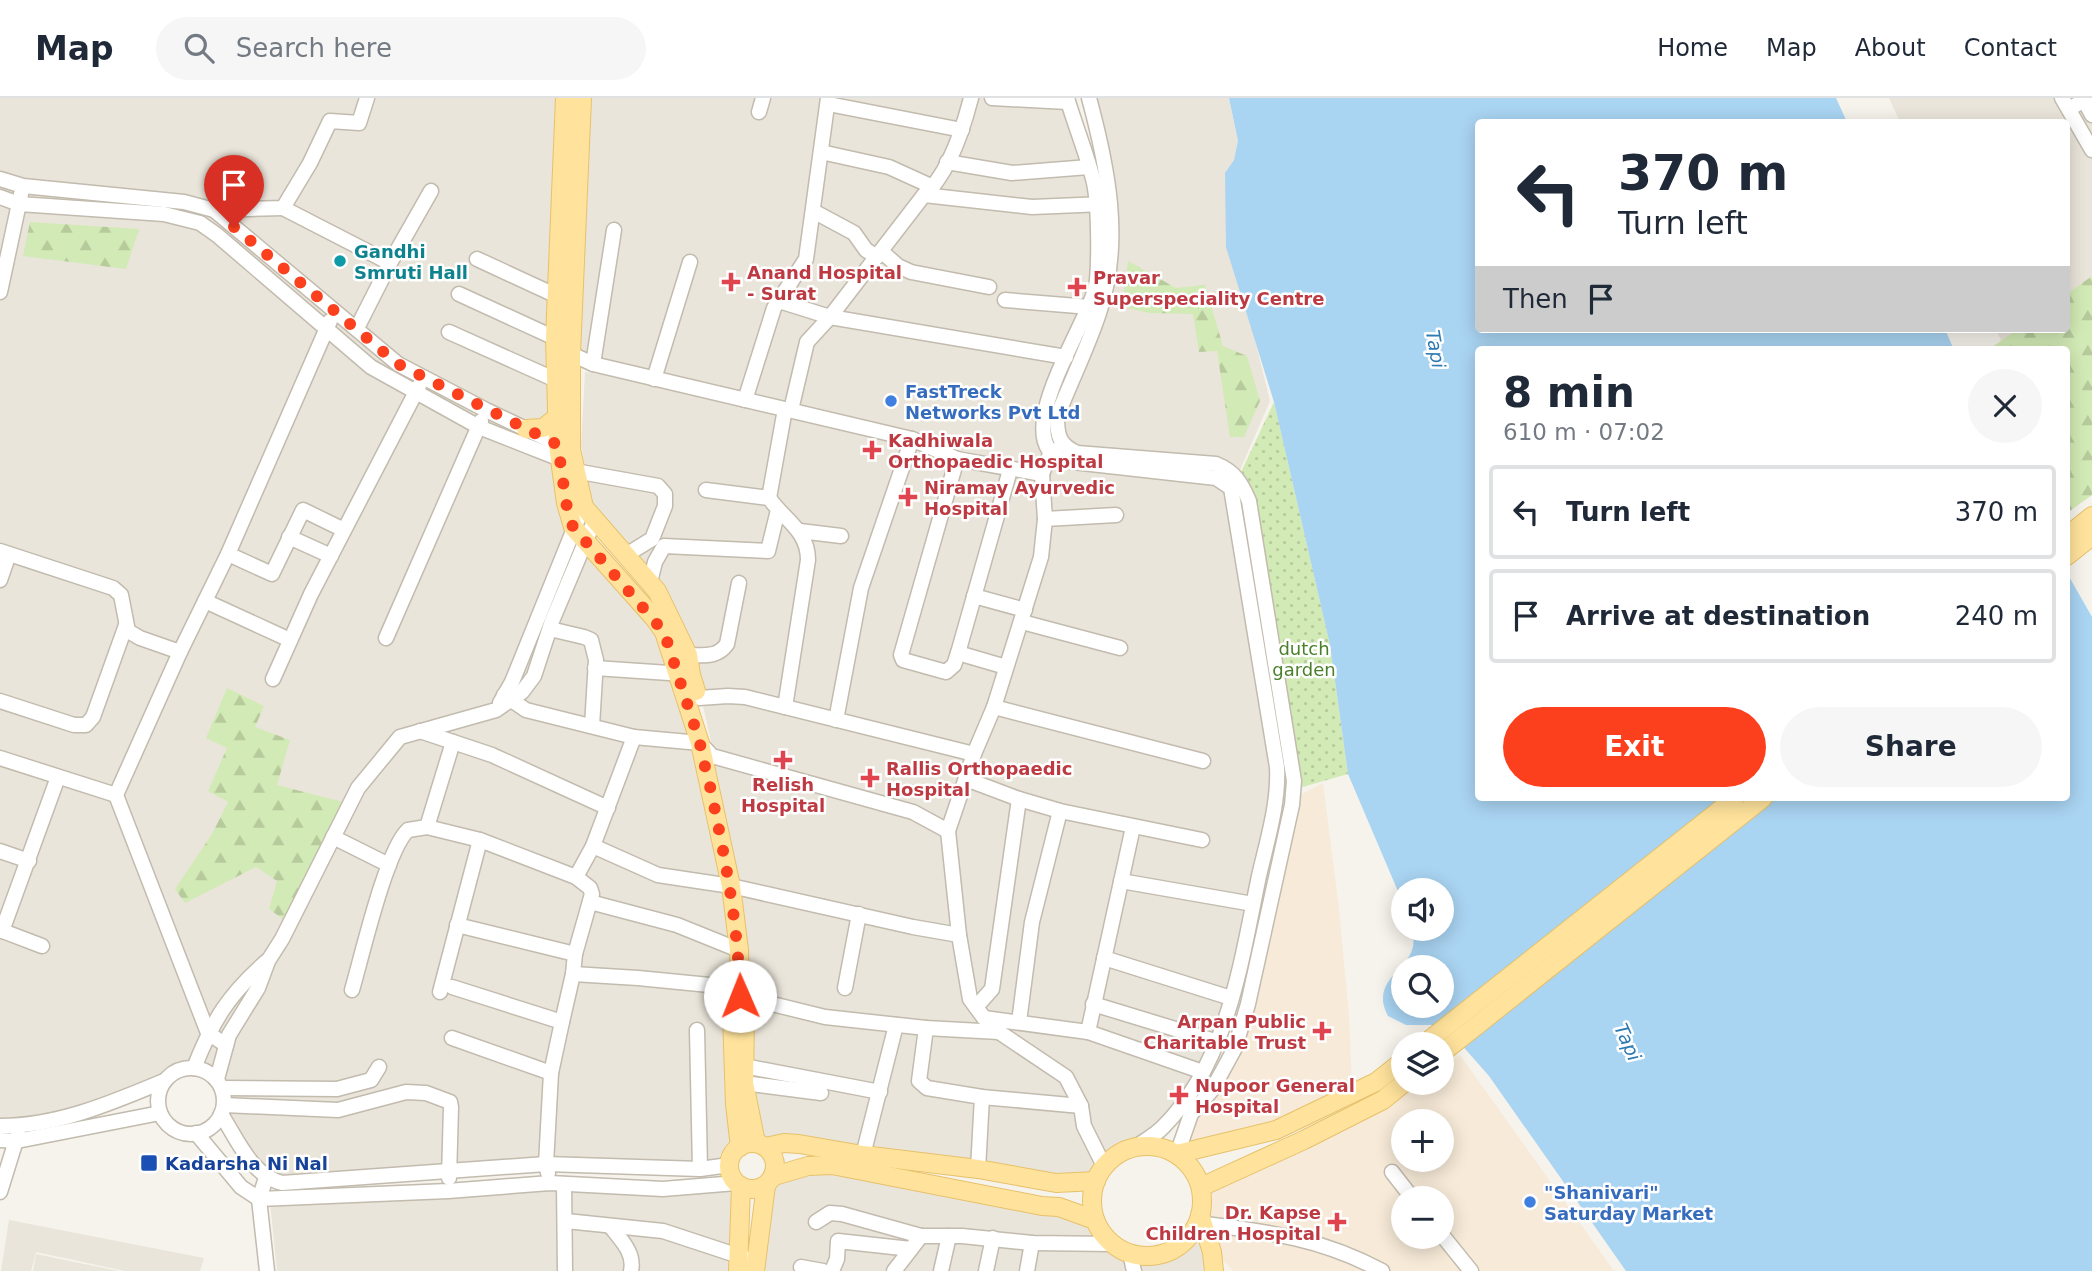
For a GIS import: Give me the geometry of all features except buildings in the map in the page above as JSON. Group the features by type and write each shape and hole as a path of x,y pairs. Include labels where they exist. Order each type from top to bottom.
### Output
{"main road":[{"path":"565,98 557,296 567,458 566,503 579,533 664,632 699,698 706,757"},
{"path":"582,98 556,380 557,417 567,458 589,513 650,582 664,603 688,655 685,674 706,757 731,886 739,950 739,996 745,1015 744,1075 754,1146"},
{"path":"526,429 543,428 557,417"},
{"path":"2070,534 2092,516"},
{"path":"2070,554 2092,536"},
{"path":"1439,1032 1731,801"},
{"path":"1454,1043 1759,801"},
{"path":"739,996 732,1015 734,1104 754,1146 771,1152 775,1163 747,1265"},
{"path":"1177,1154 1276,1130 1376,1082 1391,1070"},
{"path":"1201,1186 1304,1140 1391,1094"},
{"path":"1095,1220 1059,1207 832,1166 808,1166 753,1189 739,1185 732,1178 729,1165 731,1158 754,1146 791,1143 978,1169 1056,1184 1100,1173"},
{"path":"1203,1220 1184,1241 1139,1263 1113,1244 1102,1233 1095,1220 1092,1207 1100,1173 1119,1153 1134,1148 1155,1146 1177,1154 1196,1174 1201,1186 1203,1220 1214,1271"},
{"path":"739,1185 747,1265"}],"street":[{"path":"283,208 310,163 330,121 359,123 367,98"},
{"path":"769,498 788,409 807,342 830,317 929,191 962,130 971,98"},
{"path":"992,98 1068,100 1113,238 1109,277 1099,313 1057,417 1057,435 1062,444 1077,453 1216,464 1231,470 1249,500 1294,781 1292,805 1248,1004 1228,1062 1212,1090 1192,1114 1177,1154"},
{"path":"1089,98 1098,130 1103,204 1097,277 1090,307 1045,410 1044,444 1050,454 1064,461 1216,478 1231,488 1278,778 1253,904 1218,1042 1203,1072 1164,1127 1134,1148"},
{"path":"2092,115 2085,99 2065,104 2092,149"},
{"path":"746,400 774,309 806,259 828,101 962,130"},
{"path":"821,152 889,166 929,191 1032,207 1103,204"},
{"path":"947,162 1012,173 1089,167"},
{"path":"0,178 23,186 184,202 214,210 283,208 390,263"},
{"path":"0,292 23,186"},
{"path":"357,328 431,191"},
{"path":"0,197 19,204 164,214 200,223 371,367 415,393 479,427 658,486 665,494 665,506 650,582"},
{"path":"214,210 398,364 526,429 567,458"},
{"path":"813,211 854,233 866,250 879,254 911,272 989,287"},
{"path":"593,364 614,230"},
{"path":"477,259 557,296"},
{"path":"654,379 690,262"},
{"path":"459,295 593,364 912,439 957,459 1042,474"},
{"path":"1005,300 1090,307"},
{"path":"779,301 830,317 1066,357"},
{"path":"226,1045 208,1033 116,795 180,652 228,554 335,310"},
{"path":"449,332 556,380"},
{"path":"272,679 344,530 424,377"},
{"path":"386,638 486,410"},
{"path":"836,720 860,588 912,439"},
{"path":"1062,444 1050,454 1042,474 1045,519 1041,557 994,707 974,754 948,831 959,935 970,999 999,1032 1066,1077 1081,1106 1084,1126 1100,1173"},
{"path":"957,459 901,658 946,672 954,665 958,653 1010,470"},
{"path":"706,491 769,498 800,531 808,548 785,707"},
{"path":"228,554 272,574 303,510 344,530"},
{"path":"626,555 656,544 768,551 778,510"},
{"path":"589,513 507,698 496,710 400,737 358,788 268,961 258,988 234,1026 226,1045 219,1083 223,1109 255,1167 266,1178 282,1183 546,1164 699,1169 729,1165"},
{"path":"1045,519 1116,514"},
{"path":"800,531 841,536"},
{"path":"507,698 522,692 534,676 579,533"},
{"path":"289,537 331,556"},
{"path":"0,580 5,553 113,588 121,595 126,625 132,634 180,652"},
{"path":"688,655 715,655 723,651 727,644 739,583"},
{"path":"974,596 1023,616 1120,648"},
{"path":"205,601 290,640"},
{"path":"0,701 74,725 86,725 93,717 126,625"},
{"path":"550,629 584,637 590,640 594,648 592,726"},
{"path":"958,653 1006,667"},
{"path":"595,668 685,674"},
{"path":"699,698 745,697 974,754"},
{"path":"507,698 526,710 913,812 948,831"},
{"path":"994,707 1203,761"},
{"path":"420,731 499,758 608,808"},
{"path":"576,877 593,846 634,737"},
{"path":"426,827 453,742"},
{"path":"0,758 116,795"},
{"path":"42,946 1,930 29,861 58,776"},
{"path":"966,779 1060,811 1202,840"},
{"path":"980,1012 992,989 1019,799"},
{"path":"1019,1023 1032,922 1060,811"},
{"path":"352,990 389,865 408,830 426,827 480,840 576,877 590,888 592,894 575,954 573,975 551,1073 546,1164 557,1184 566,1221 565,1271"},
{"path":"1088,1032 1133,827"},
{"path":"333,837 389,865"},
{"path":"480,840 457,925 446,990 562,1022"},
{"path":"593,846 658,875 731,886 959,935"},
{"path":"0,851 29,861"},
{"path":"1121,881 1253,904"},
{"path":"590,902 677,925 739,950"},
{"path":"845,988 859,914"},
{"path":"457,925 575,954"},
{"path":"1104,958 1231,998"},
{"path":"194,1068 215,1020 247,979 268,961"},
{"path":"573,975 638,978 739,996 825,1017 926,1028 999,1032"},
{"path":"1093,1004 1218,1042"},
{"path":"980,1012 1019,1023 1088,1032 1203,1072"},
{"path":"863,1155 897,1024"},
{"path":"926,1028 919,1081 923,1086 982,1097 1081,1106"},
{"path":"697,1030 699,1169"},
{"path":"452,1038 551,1073"},
{"path":"0,1140 89,1112 164,1082 177,1071 194,1068 210,1073 219,1083 337,1089 371,1080 379,1067"},
{"path":"744,1075 880,1092"},
{"path":"744,1075 821,1093"},
{"path":"164,1082 158,1102 160,1113 174,1129 196,1133 211,1127 223,1109"},
{"path":"223,1109 338,1110 394,1093 434,1096 450,1102 451,1107 448,1191"},
{"path":"978,1169 982,1097"},
{"path":"0,1126 18,1133 160,1113"},
{"path":"0,1192 18,1133"},
{"path":"196,1133 241,1186 259,1199 557,1184 663,1189 739,1185"},
{"path":"1392,1172 1403,1186"},
{"path":"266,1178 259,1199 267,1271"},
{"path":"816,1222 831,1213 920,1236 993,1238 1032,1243 1113,1244"},
{"path":"1203,1220 1331,1247 1382,1271"},
{"path":"566,1221 670,1233 747,1265"},
{"path":"611,1227 630,1252 633,1265 631,1271"},
{"path":"894,1271 920,1236"},
{"path":"940,1271 949,1236"},
{"path":"986,1271 993,1238"},
{"path":"832,1271 837,1259 838,1241 911,1249"},
{"path":"1027,1271 1032,1243"},
{"path":"1453,1249 1471,1271"},
{"path":"801,1267 823,1271"}],"shaded area":[{"path":"0,98 561,98 564,503 653,619 698,741 736,947 734,1151 729,1164 542,1162 270,1179 224,1114 226,1098 219,1079 203,1068 190,1066 177,1066 162,1078 88,1109 0,1125"},
{"path":"585,98 1066,98 1092,187 1095,277 1045,401 1047,455 1041,471 958,457 620,368 575,352"},
{"path":"1092,98 1229,98 1238,142 1228,231 1270,401 1240,470 1216,461 1079,450 1063,434 1063,418 1115,280 1117,236"},
{"path":"1889,98 2092,98 2092,480 2070,366 2070,346 2003,346 1998,333 2070,333 2070,119 1899,119"},
{"path":"585,372 633,379 844,425 1013,473 1053,462 1221,482 1232,493 1276,789 1216,1043 1178,1107 1133,1147 1119,1152 1101,1167 1095,1179 757,1142 710,772 715,760 701,696 627,549 592,503 581,446"},
{"path":"1323,783 1339,909 1349,1016 1352,1089 1275,1127 1185,1147 1196,1117 1240,1049 1298,796"},
{"path":"1460,1055 1614,1271 1233,1271 1215,1251 1204,1213 1206,1190 1385,1105 1400,1095 1454,1095 1454,1059"},
{"path":"807,1168 1094,1223 1100,1236 1111,1246 1125,1255 1141,1258 1157,1257 1175,1251 1187,1243 1200,1221 1211,1271 757,1271 768,1186"},
{"path":"735,1184 737,1271 277,1271 270,1202 550,1186"},
{"path":"9,1220 204,1258 200,1271 125,1271 36,1252 31,1271 1,1271"},
{"path":"36,1254 118,1271 33,1271"}],"green space":[{"path":"30,222 139,229 126,269 23,256"},
{"path":"1128,261 1176,288 1205,285 1223,346 1247,356 1260,401 1244,437 1230,437 1217,351 1199,352 1193,314 1150,313 1122,307"},
{"path":"2092,276 2092,495 2070,511 2070,346 1994,346 2012,333 2070,333 2070,292"},
{"name":"dutch garden","path":"1274,402 1330,645 1348,774 1299,788 1242,470"},
{"path":"227,688 264,706 255,727 290,740 277,785 343,802 283,919 269,909 277,881 256,867 185,903 175,889 212,834 228,802 208,791 227,748 206,738"}],"water":[{"name":"Tapi","path":"1229,98 1836,98 1846,119 1475,119 1475,333 1947,333 1952,346 1475,346 1475,801 2070,801 2070,578 2092,617 2092,1271 1626,1271 1489,1076 1454,1036 1454,1032 1450,1032 1444,1025 1406,1025 1392,1018 1454,1018 1454,955 1410,955 1414,941 1454,941 1454,878 1392,878 1348,774 1330,645 1274,402 1226,247 1225,173 1234,160 1238,141"},
{"path":"1391,979 1391,1018 1383,1002 1384,990"}],"place":[{"name":"Gandhi Smruti Hall","path":"340,261"},
{"name":"Anand Hospital - Surat","path":"731,282"},
{"name":"Pravar Superspeciality Centre","path":"1077,287"},
{"name":"FastTreck Networks Pvt Ltd","path":"891,401"},
{"name":"Kadhiwala Orthopaedic Hospital","path":"872,450"},
{"name":"Niramay Ayurvedic Hospital","path":"908,497"},
{"name":"Relish Hospital","path":"783,760"},
{"name":"Rallis Orthopaedic Hospital","path":"870,778"},
{"name":"Arpan Public Charitable Trust","path":"1322,1031"},
{"name":"Nupoor General Hospital","path":"1179,1095"},
{"name":"Kadarsha Ni Nal","path":"149,1163"},
{"name":"\"Shanivari\" Saturday Market","path":"1530,1202"},
{"name":"Dr. Kapse Children Hospital","path":"1337,1222"}],"route":[{"path":"234,227 398,364 558,445 566,503 573,527 654,618 669,643 700,743 731,886 739,950 740,996"}]}
